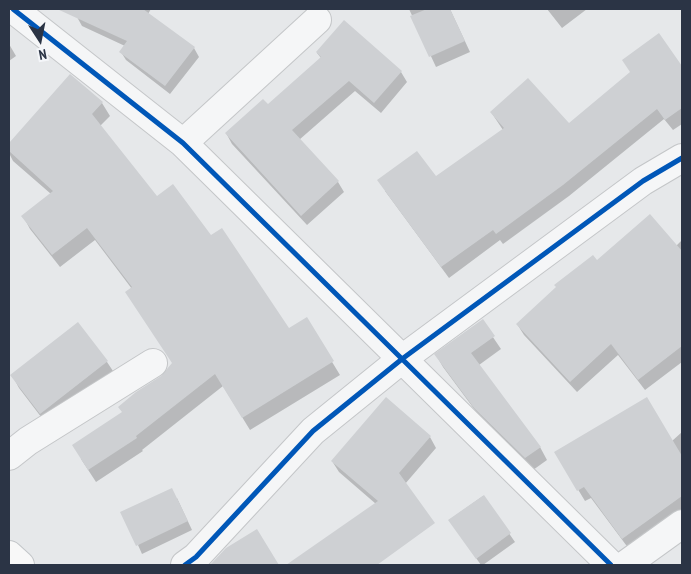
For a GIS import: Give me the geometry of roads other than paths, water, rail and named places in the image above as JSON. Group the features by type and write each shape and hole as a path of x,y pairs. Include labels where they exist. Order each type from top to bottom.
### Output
{"main road":[{"path":"9,555 20,565"}],"street":[{"path":"13,9 182,143 611,565"},
{"path":"182,143 317,20"},
{"path":"185,565 196,556 313,431 402,359 643,181 682,158"},
{"path":"9,456 28,440 153,363"},
{"path":"625,565 682,524"}]}
